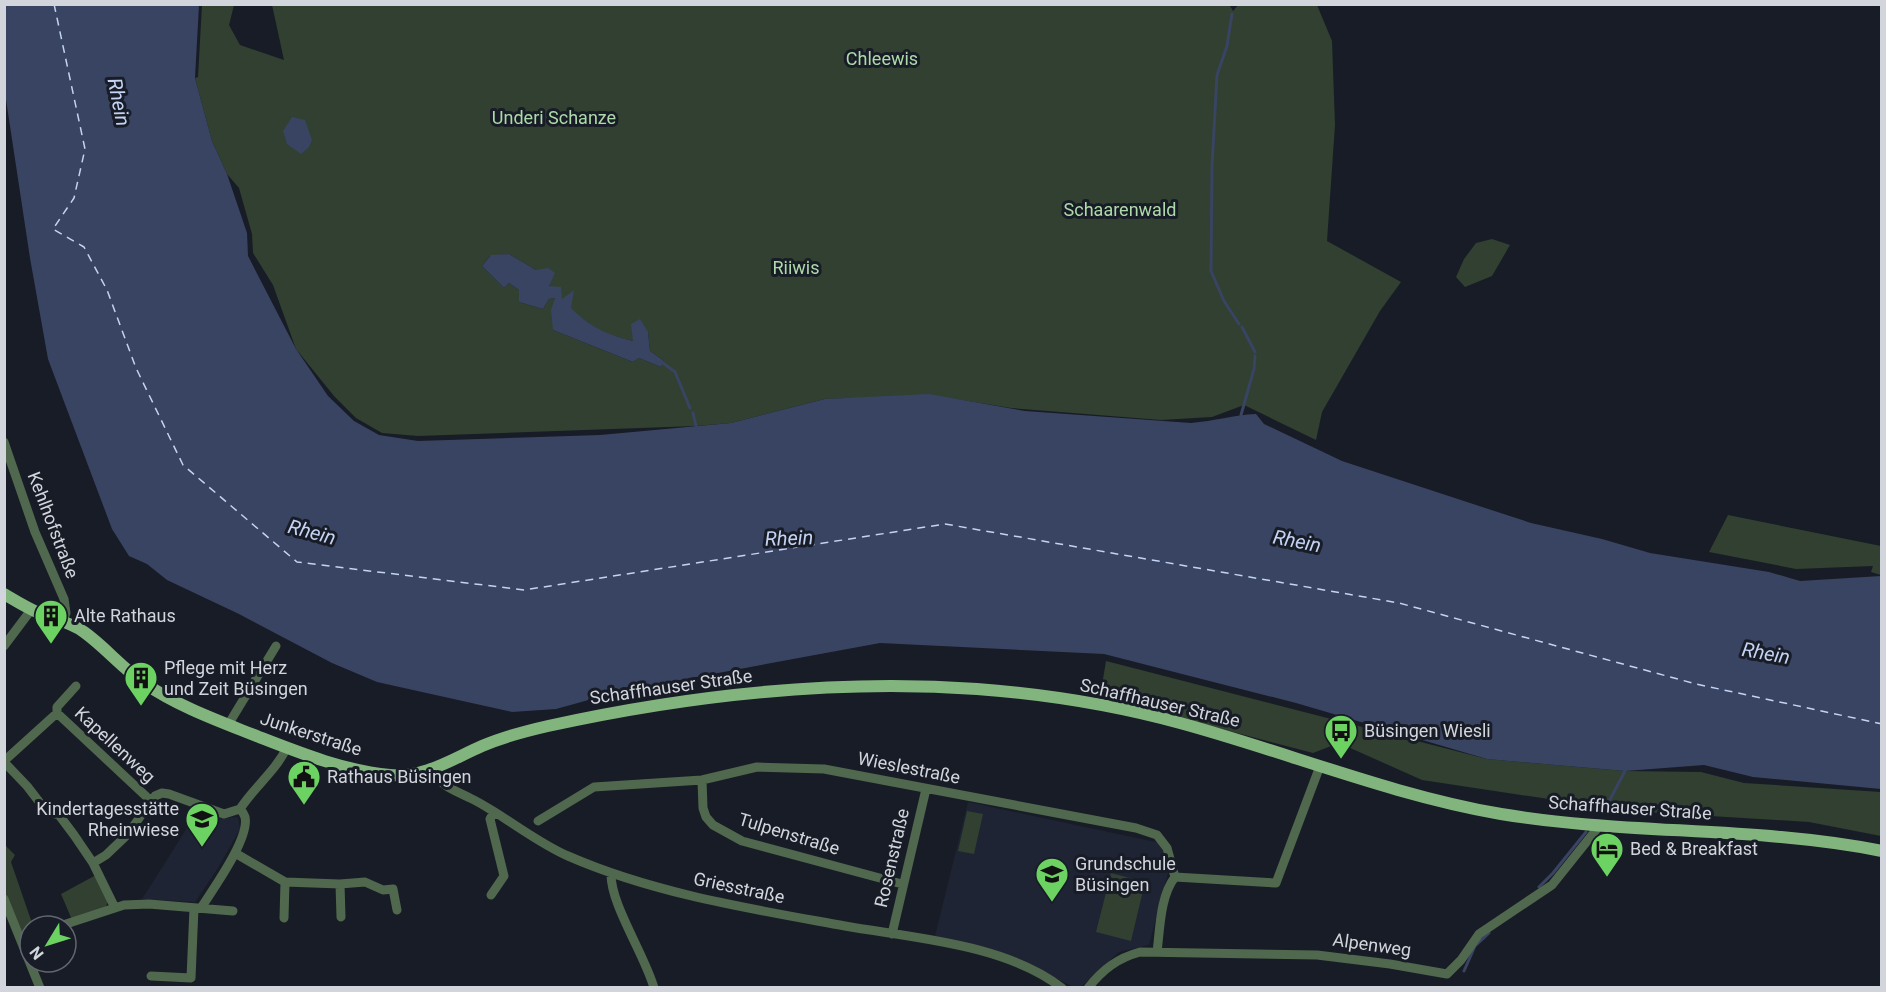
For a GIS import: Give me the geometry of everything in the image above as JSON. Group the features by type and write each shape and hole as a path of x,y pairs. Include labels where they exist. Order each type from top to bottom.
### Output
{"main road":[{"name":"Junkerstraße","path":"4,594 31,610 63,621 87,633 134,676 193,711 316,758 375,773 409,775 430,770"},
{"name":"Schaffhauser Straße","path":"430,770 500,739 582,719 747,693 796,688 868,686 986,690 1094,704 1174,721 1434,799 1499,814 1600,825 1787,837 1881,851"}],"street":[{"name":"Kehlhofstraße","path":"4,442 35,532 64,599 66,613 63,621"},
{"path":"4,646 31,610"},
{"path":"228,725 276,646"},
{"name":"Kapellenweg","path":"76,686 57,707 57,713 150,800"},
{"name":"Kapellenweg","path":"57,713 4,762 47,812 59,815 93,863 115,908"},
{"path":"151,976 190,978 197,908 235,854 243,834 245,817 240,809 278,764 287,747"},
{"path":"1157,952 1160,922 1168,886 1175,877 1276,883 1320,766"},
{"name":"Wieslestraße","path":"538,821 594,787 702,780 757,767 824,769 1136,828 1157,835 1167,848 1175,877"},
{"name":"Griesstraße","path":"430,770 443,786 471,798 565,855 611,873 658,888 764,911 945,943 994,954 1062,987"},
{"name":"Tulpenstraße","path":"702,780 703,808 706,817 713,825 742,841 902,884"},
{"name":"Rosenstraße","path":"892,934 926,789"},
{"name":"Kapellenweg","path":"93,863 106,855 127,835 150,800 162,793 224,814 240,809"},
{"path":"491,894 504,876 490,819 494,812"},
{"name":"Alpenweg","path":"1088,987 1111,964 1124,956 1140,952 1333,956 1447,974 1461,960 1479,934 1552,885 1600,825"},
{"path":"235,854 285,882 340,884 365,882 383,890 393,888 397,910"},
{"path":"611,873 613,893 650,972 654,987"},
{"path":"284,918 285,882"},
{"path":"340,884 341,917"},
{"path":"4,899 18,923"},
{"path":"78,920 115,908 149,904 232,911"}],"shaded area":[{"name":"Grundschule Büsingen","path":"968,802 1160,843 1169,869 1149,945 1119,952 1081,987 1074,987 996,951 935,936"},
{"name":"Kindertagesstätte Rheinwiese","path":"199,809 223,818 238,817 240,829 218,868 195,902 142,899"}],"green space":[{"name":"Schaarenwald","path":"1229,4 1233,11 1238,5 1317,5 1332,41 1335,125 1327,241 1401,282 1380,311 1322,412 1316,440 1244,405 1212,417 1161,420 1011,408 937,396 825,399 731,423 696,426 418,436 382,433 356,418 334,396 296,349 273,285 253,253 252,234 239,188 227,174 212,141 195,78 198,77 202,5 234,5 229,25 240,45 284,60 272,5","holes":["509,254 536,270 562,300 573,291 570,308 599,329 633,341 648,332 650,351 664,361 661,367 639,358 633,362 553,330 555,298 549,299 543,309 519,302 519,290 509,283 504,288 482,266 490,256"]},
{"path":"1492,239 1510,245 1492,276 1465,287 1456,277 1464,259 1476,243"},
{"path":"1728,515 1881,546 1881,575 1871,572 1873,566 1796,569 1709,552"},
{"path":"1106,661 1487,759 1625,771 1701,772 1744,783 1881,792 1881,836 1809,822 1628,811 1422,780 1339,743 1313,753 1100,697"},
{"path":"967,811 983,814 974,854 958,851"},
{"path":"4,844 15,855 11,862 29,914 18,914 18,932 5,899"},
{"path":"1111,873 1145,882 1131,941 1096,932"},
{"path":"96,875 108,901 106,907 78,918 78,914 69,914 61,894"}],"water":[{"name":"Rhein","path":"4,5 199,5 195,78 212,141 227,174 247,233 248,256 296,349 328,396 354,421 379,435 418,441 600,435 731,423 825,399 929,394 1025,411 1191,423 1256,414 1264,424 1342,461 1531,523 1602,539 1650,553 1769,572 1800,581 1881,576 1881,789 1753,777 1704,765 1625,771 1487,759 1296,703 1104,654 880,643 621,691 556,709 512,712 377,682 332,663 239,614 167,580 147,564 129,556 112,529 48,359 5,93"},
{"path":"292,117 305,120 312,140 309,147 301,154 287,144 283,131"},
{"path":"509,254 536,270 548,268 555,273 549,286 561,287 562,299 574,290 571,308 599,329 633,341 631,324 640,319 648,332 650,351 664,361 661,367 639,358 633,362 553,330 551,310 555,298 549,299 543,309 519,302 519,290 509,283 504,288 482,266 491,255"}],"waterway":[{"path":"1232,14 1227,46 1217,75 1212,166 1211,271 1224,301 1239,324"},
{"path":"1242,327 1255,352"},
{"path":"1241,415 1254,369 1255,356"},
{"path":"663,363 675,372 690,408"},
{"path":"693,413 696,426"},
{"path":"1605,809 1625,771"},
{"path":"1539,887 1586,832"},
{"path":"1464,971 1475,946 1489,933"}],"ferry route":[{"path":"54,4 85,149 74,198 53,229 84,247 107,290 136,368 183,465 297,562 524,590 945,524 1399,603 1696,684 1882,724"}],"place":[{"name":"Alte Rathaus","path":"51,645"},
{"name":"Pflege mit Herz und Zeit Büsingen","path":"141,707"},
{"name":"Büsingen Wiesli","path":"1341,760"},
{"name":"Rathaus Büsingen","path":"304,806"},
{"name":"Kindertagesstätte Rheinwiese","path":"202,848"},
{"name":"Bed & Breakfast","path":"1607,878"},
{"name":"Grundschule Büsingen","path":"1052,903"}],"park label":[{"name":"Chleewis","path":"882,59"},
{"name":"Underi Schanze","path":"554,118"},
{"name":"Riiwis","path":"796,268"}]}
